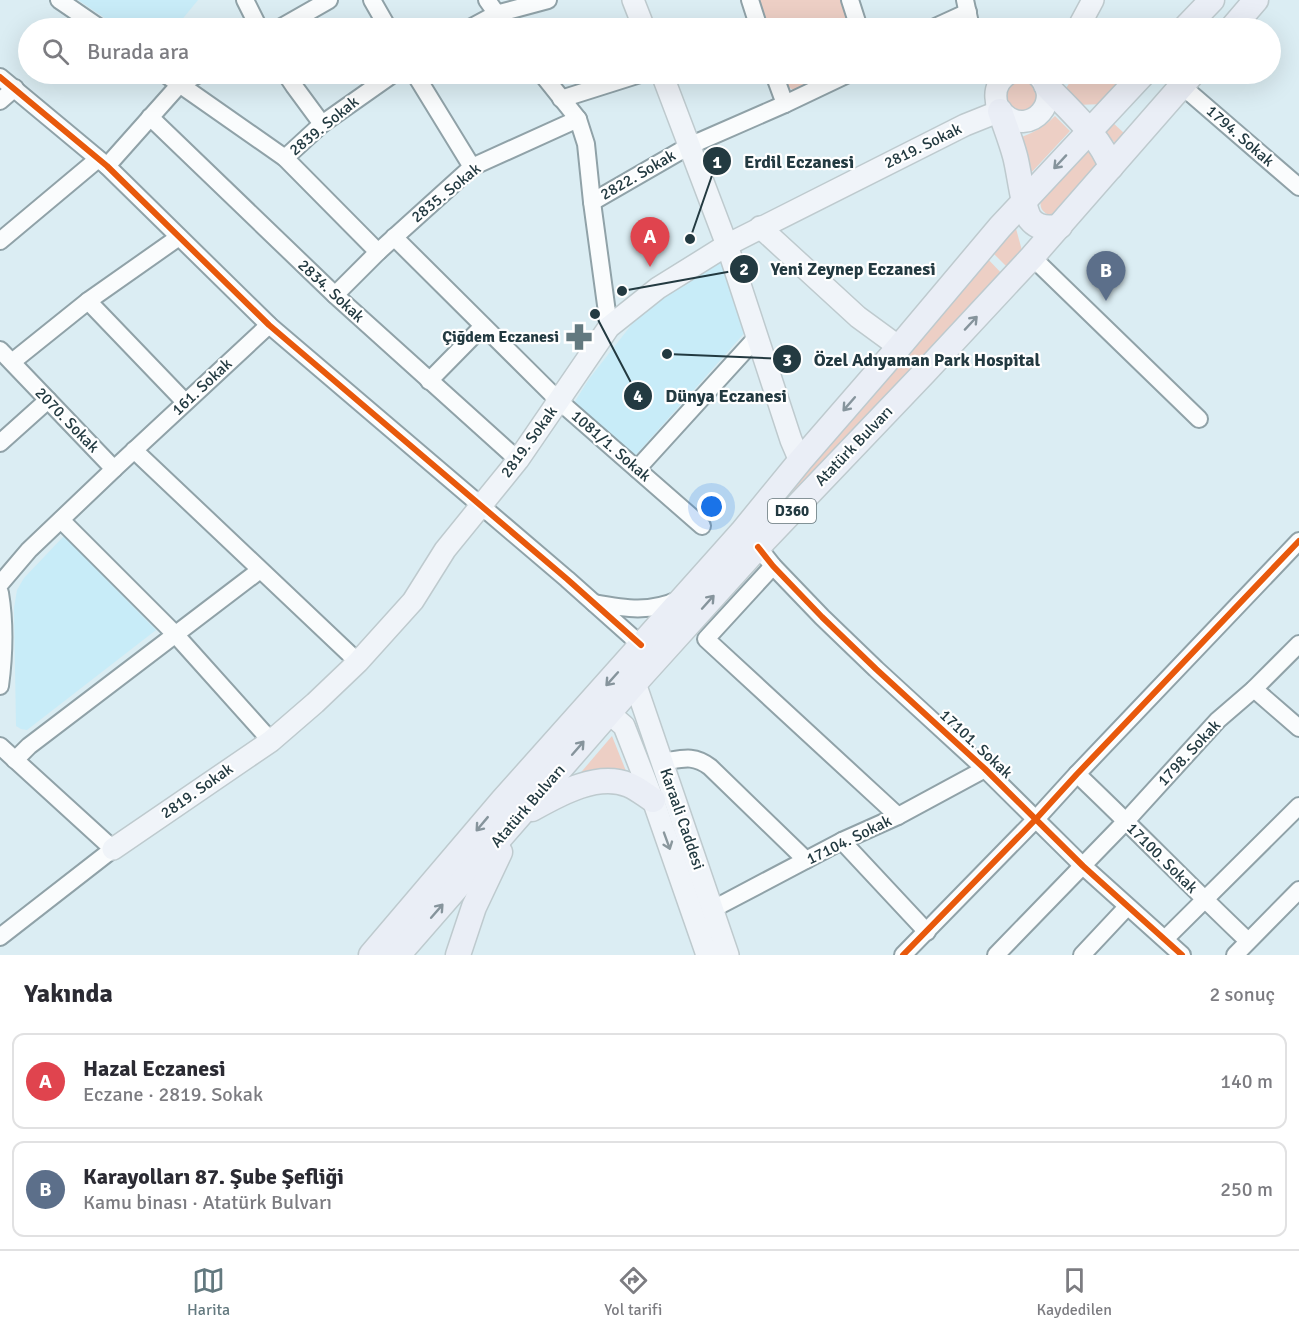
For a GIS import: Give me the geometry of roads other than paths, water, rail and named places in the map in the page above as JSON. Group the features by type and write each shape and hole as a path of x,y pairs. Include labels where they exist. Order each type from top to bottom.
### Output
{"highway":[{"path":"1195,18 1212,0"},
{"path":"1051,84 1103,147 1111,167"},
{"name":"Atatürk Bulvarı","path":"371,955 502,801 742,532 1000,227 1134,84"},
{"name":"Atatürk Bulvarı","path":"398,955 635,683 766,556 925,372 1060,226 1184,84"},
{"path":"998,107 1015,156 1026,211 1031,220 1039,226 1050,229 1060,226"},
{"path":"458,955 467,923 480,891 519,816 568,789 602,782 614,781 629,785 652,800"}],"main road":[{"path":"633,0 640,18"},
{"path":"1071,18 1081,0"},
{"path":"1083,18 1093,0"},
{"path":"666,84 727,245 791,440 800,461"},
{"path":"990,84 998,107 1007,118 1016,121 1035,118 1042,112 1047,104 1046,84"},
{"path":"998,84 995,93 998,107"},
{"name":"2819. Sokak","path":"113,849 271,741 358,662 413,601 445,549 518,460 609,327 658,288 727,245 998,107"},
{"path":"760,227 858,317 899,347"},
{"name":"Karaali Caddesi","path":"635,683 728,955"},
{"name":"Karaali Caddesi","path":"609,713 624,726 707,955"}],"street":[{"path":"59,0 85,18"},
{"path":"245,0 254,18"},
{"path":"298,18 329,0"},
{"path":"372,0 382,18"},
{"path":"480,18 491,7 548,0"},
{"path":"750,0 756,18"},
{"path":"850,0 856,18"},
{"path":"0,77 103,163 269,325 641,645"},
{"path":"0,241 103,163 180,84 285,158 378,252"},
{"path":"293,84 322,124"},
{"name":"2839. Sokak","path":"285,158 322,124 379,84"},
{"path":"421,84 472,167"},
{"path":"550,84 578,119 586,144 609,327"},
{"path":"561,99 608,84"},
{"path":"778,84 785,104"},
{"name":"2822. Sokak","path":"592,202 689,146 827,84"},
{"name":"1794. Sokak","path":"1191,84 1299,187"},
{"path":"0,101 15,88"},
{"name":"2834. Sokak","path":"150,117 335,295 518,460"},
{"name":"2835. Sokak","path":"335,295 394,237 472,167 578,119"},
{"path":"12,362 88,301 179,237"},
{"name":"1081/1. Sokak","path":"394,237 559,401 702,526"},
{"path":"1032,257 1199,419"},
{"path":"88,301 185,402"},
{"name":"161. Sokak","path":"135,450 269,325"},
{"path":"429,381 483,326"},
{"path":"637,469 757,337"},
{"name":"2070. Sokak","path":"0,350 114,469"},
{"path":"0,443 48,400"},
{"path":"0,584 29,550 135,450 358,662"},
{"path":"61,520 175,634 271,741"},
{"path":"903,955 1036,819 1299,541"},
{"path":"766,556 706,639 898,816"},
{"name":"17101. Sokak","path":"766,556 822,617 876,669 985,769 1083,866 1182,955"},
{"path":"15,760 28,747 260,570"},
{"path":"0,593 3,667 0,686"},
{"path":"592,602 618,608 641,609 664,606 684,598"},
{"name":"1798. Sokak","path":"996,955 1126,821 1218,720 1254,689 1299,644"},
{"path":"1254,689 1299,728"},
{"path":"0,746 113,849 0,937"},
{"path":"662,762 690,758 701,760 806,860"},
{"name":"17104. Sokak","path":"713,909 842,841 898,816 985,769"},
{"name":"17100. Sokak","path":"1077,774 1248,941"},
{"path":"1165,939 1299,806"},
{"path":"842,841 927,932"},
{"path":"1235,955 1299,890"},
{"path":"1082,955 1127,907"}],"place":[{"name":"Erdil Eczanesi","path":"690,239"},
{"name":"Hazal Eczanesi","path":"650,267"},
{"name":"Yeni Zeynep Eczanesi","path":"622,291"},
{"name":"Karayolları 87. Şube Şefliği","path":"1106,301"},
{"name":"Dünya Eczanesi","path":"595,314"},
{"name":"Çiğdem Eczanesi","path":"579,337"},
{"name":"Özel Adıyaman Park Hospital","path":"667,354"}]}
